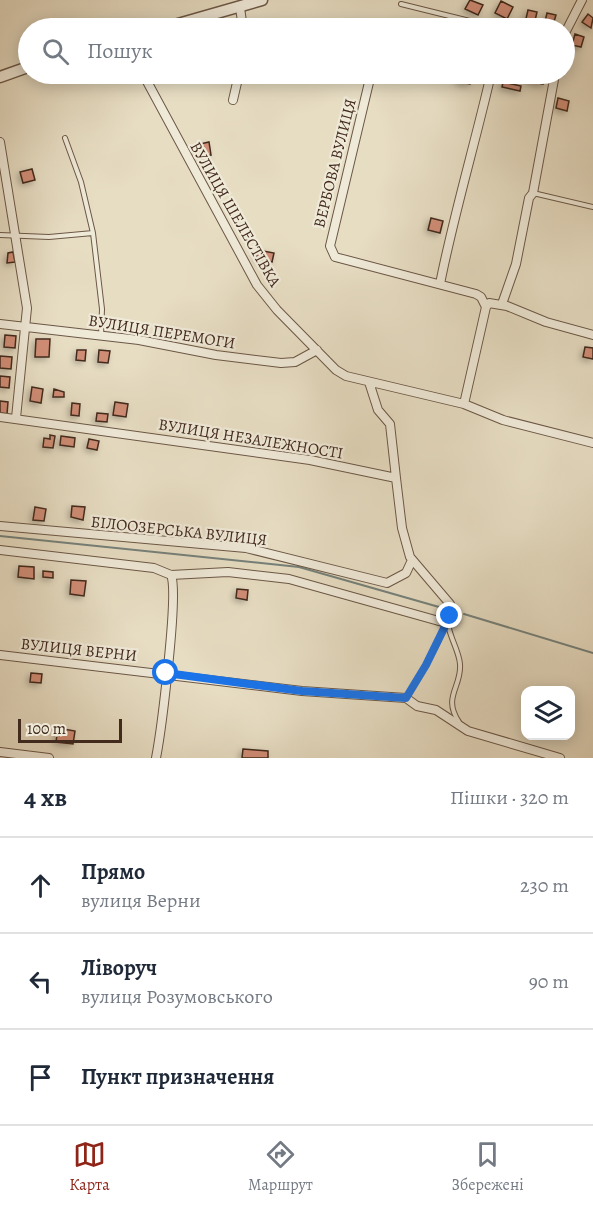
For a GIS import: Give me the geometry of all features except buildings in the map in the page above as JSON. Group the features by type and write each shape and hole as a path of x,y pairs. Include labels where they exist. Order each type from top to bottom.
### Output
{"street":[{"path":"202,18 262,0"},
{"path":"573,18 582,0"},
{"path":"240,8 242,18"},
{"path":"0,77 18,71"},
{"name":"ВУЛИЦЯ ШЕЛЕСТІВКА","path":"148,84 256,285 277,310 336,370 356,380 464,404 503,420 593,443"},
{"path":"233,100 237,84"},
{"name":"ВЕРБОВА ВУЛИЦЯ","path":"369,84 330,246 331,252 340,260 440,284 481,297 486,307"},
{"path":"440,284 449,236 468,174 489,84"},
{"path":"502,304 516,264 529,198 533,193 553,84"},
{"path":"0,142 27,308 16,418"},
{"path":"464,404 486,307 489,303 502,304 546,322 593,335"},
{"name":"ВУЛИЦЯ ПЕРЕМОГИ","path":"0,324 101,336 281,363 295,362 317,350"},
{"path":"369,382 378,410 390,424 402,528 412,560 450,604"},
{"name":"ВУЛИЦЯ НЕЗАЛЕЖНОСТІ","path":"0,417 310,459 396,478"},
{"name":"БІЛООЗЕРСЬКА ВУЛИЦЯ","path":"0,526 246,548 387,583 406,573 412,560"},
{"path":"0,550 154,568 171,575 228,572 289,579 448,620"},
{"path":"156,758 174,580 171,575"},
{"name":"ВУЛИЦЯ ВЕРНИ","path":"0,656 166,673 302,691 406,698 417,706 436,710 462,728 560,758"},
{"path":"0,752 49,758"}],"lane":[{"path":"401,4 458,18"},
{"path":"65,138 81,182 93,233 102,309 101,336"},
{"path":"533,193 593,207"},
{"path":"0,234 49,237 93,233"},
{"path":"450,604 448,620 450,638 460,666 452,694 452,709 462,728"},
{"path":"406,698 426,665 448,620"}],"waterway":[{"path":"0,536 299,567 446,609"},
{"path":"464,614 593,653"}],"route":[{"path":"166,673 302,691 406,698 426,665 450,616"}]}
